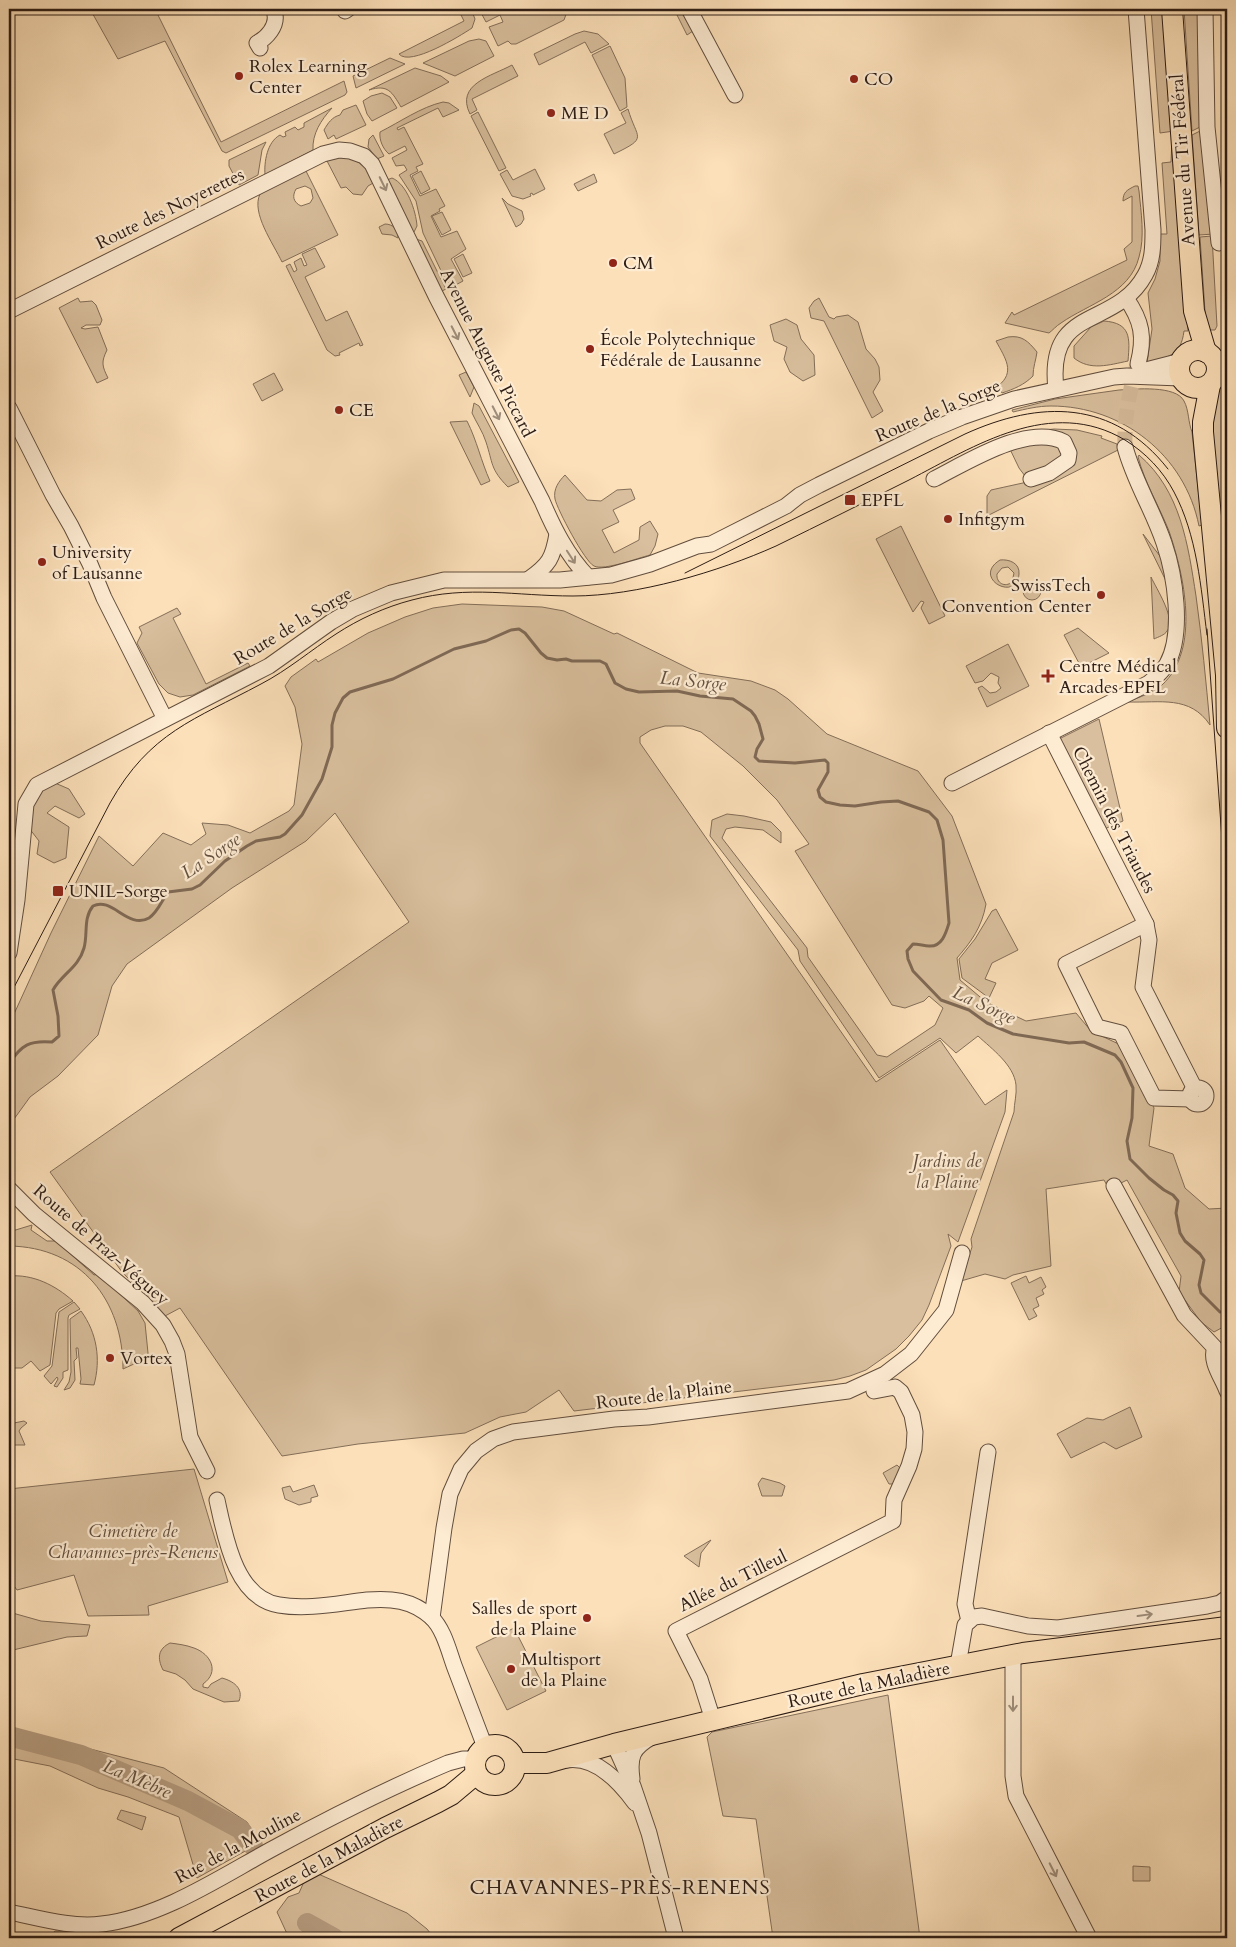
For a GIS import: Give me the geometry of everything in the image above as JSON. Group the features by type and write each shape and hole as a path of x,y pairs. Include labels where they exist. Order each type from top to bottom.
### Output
{"main road":[{"name":"Avenue du Tir Fédéral","path":"1172,9 1194,311 1188,366"},
{"path":"1214,358 1218,368 1216,378 1210,385 1201,389 1188,366 1214,358"},
{"path":"1188,366 1203,422 1226,676 1227,728"},
{"path":"1203,422 1210,385"},
{"name":"Route de la Maladière","path":"515,1763 547,1763 614,1744 713,1720 864,1684 958,1665 1013,1655 1227,1627"},
{"path":"496,1744 506,1748 513,1756 515,1763 512,1775 500,1784 495,1785 484,1782 479,1760 496,1744"},
{"name":"Route de la Maladière","path":"179,1938 451,1795 479,1760"}],"street":[{"path":"689,9 735,95"},
{"path":"1056,389 1053,370 1054,360 1062,339 1087,319 1109,309 1126,298 1146,274 1151,261 1152,223 1136,9"},
{"path":"1205,9 1207,127 1219,243"},
{"path":"260,48 258,43 272,29 276,20 275,15"},
{"name":"Route des Noyerettes","path":"9,311 323,154 339,150 350,151"},
{"name":"Avenue Auguste Piccard","path":"350,151 358,153 368,160 381,180 424,270 557,534 574,563 588,577"},
{"path":"1126,298 1136,312 1140,322 1142,349 1138,364"},
{"name":"Route de la Sorge","path":"9,953 17,900 26,804 30,794 40,782 272,664 331,622 353,609 410,587 444,580 560,580 611,575 673,556 697,546 710,535 781,500 800,495 929,431 1014,398 1188,366"},
{"path":"9,408 53,495 71,526 104,598 165,719"},
{"path":"934,479 1007,443 1023,439 1047,438 1062,440 1070,453 1068,460 1049,473 1031,479"},
{"path":"952,783 1149,683 1159,674 1171,656 1175,639 1176,620 1175,594 1170,565 1164,543 1138,484 1125,447"},
{"path":"529,579 549,563 555,548 557,534"},
{"name":"Chemin des Triaudes","path":"1049,733 1145,922 1149,940 1143,987 1193,1094 1154,1098 1121,1033 1097,1027 1066,964 1145,922"},
{"path":"1114,1186 1184,1315 1207,1342 1221,1344"},
{"name":"Route de Praz-Véguey","path":"10,1189 34,1214 143,1303 163,1326 177,1354 190,1438 207,1471"},
{"name":"Route de la Plaine","path":"432,1618 450,1494 461,1469 476,1450 494,1439 513,1432 614,1419 648,1417 848,1391 885,1374 911,1354 946,1310 962,1253"},
{"path":"1221,1344 1213,1353 1214,1361 1227,1392"},
{"name":"Allée du Tilleul","path":"713,1720 700,1679 676,1631 893,1521 894,1500 909,1466 914,1449 915,1432 912,1415 901,1392 895,1387 874,1390"},
{"path":"969,1620 965,1604 988,1452"},
{"path":"217,1500 229,1549 238,1573 259,1596 277,1605 298,1607 388,1599 414,1605 432,1618 445,1640 479,1760"},
{"path":"958,1665 965,1625 974,1617 982,1616 1047,1629 1220,1604 1227,1598"},
{"path":"1013,1655 1012,1776 1016,1796 1089,1938"},
{"path":"633,1786 630,1764 632,1755 639,1744 656,1734"},
{"path":"614,1744 633,1786 655,1855 676,1938"},
{"path":"547,1763 578,1758 602,1767 628,1794 640,1810"},
{"name":"Rue de la Mouline","path":"9,1912 77,1924 100,1924 136,1918 170,1903 355,1806 448,1763 463,1759 479,1760"}],"green space":[{"path":"90,9 155,9 221,142 344,81 347,92 345,95 226,153 222,151 165,41 118,59"},
{"path":"458,9 471,9 475,19 472,28 424,54 405,57 399,54 464,21"},
{"path":"479,9 568,9 564,20 516,44 511,44 508,41 498,46 489,27 503,22 500,15 486,22"},
{"path":"674,9 682,9 693,31 687,35"},
{"path":"1151,9 1164,9 1174,131 1160,133"},
{"path":"1184,9 1200,9 1202,126 1192,131"},
{"path":"584,31 598,34 609,44 591,53 585,42 539,65 534,54"},
{"path":"479,39 486,41 494,56 455,76 423,63 469,41"},
{"path":"610,46 625,78 627,107 620,111 592,55"},
{"path":"390,58 405,64 356,88 353,76"},
{"path":"512,65 518,76 472,99 477,110 470,114 467,95 471,88 486,77"},
{"path":"415,68 441,76 449,82 401,107 389,91 381,88 369,90"},
{"path":"382,93 390,97 397,108 372,121 367,114 363,101 371,96"},
{"path":"443,102 449,103 459,110 443,117 438,108 397,128 398,130 404,127 423,164 416,167 418,171 410,175 420,196 436,189 445,206 431,216 441,237 457,231 466,249 451,259 463,281 452,287 445,279 423,233 416,201 399,175 407,170 404,165 396,166 392,158 407,150 405,146 389,154 385,150 380,138 380,132 427,107"},
{"path":"356,105 366,125 336,139 334,135 328,139 324,130 329,123 340,115 343,110"},
{"path":"332,108 318,128 314,138 313,150 265,175 267,153 276,138 280,135 286,136 285,132 295,127 298,130 304,127 304,123"},
{"path":"628,109 638,137 632,144 614,154 604,134 626,123 621,113"},
{"path":"478,112 506,168 499,171 471,116"},
{"path":"1202,130 1214,234 1199,235 1192,135"},
{"path":"373,135 384,156 377,159 368,147 369,139"},
{"path":"1172,137 1188,331 1184,331 1177,351 1167,357 1147,363 1152,329 1148,293 1155,279 1160,261 1160,234 1167,234 1162,163 1171,162"},
{"path":"266,142 262,150 258,175 239,185 229,166 229,160"},
{"path":"345,156 363,166 375,182 368,186 362,195 353,194 346,187 341,188 326,159"},
{"path":"305,169 338,235 282,262 264,228 258,210 260,194","holes":["305,186 311,189 313,198 310,203 301,206 296,203 294,196 296,189"]},
{"path":"535,169 545,189 533,195 532,193 530,194 531,196 523,199 512,196 500,174 507,170 513,180"},
{"path":"421,171 430,189 421,194 412,176"},
{"path":"594,174 597,182 578,191 574,184"},
{"path":"392,178 402,186 413,206 417,226 414,232 410,232 390,183 387,180"},
{"path":"1138,186 1139,191 1142,241 1134,270 1127,280 1107,297 1059,324 1049,333 1005,323 1012,312 1014,315 1127,260 1124,249 1132,242 1132,196 1123,201 1123,198 1126,192"},
{"path":"502,198 508,204 522,211 524,219 516,227"},
{"path":"442,212 451,230 442,235 432,216"},
{"path":"385,224 395,228 398,232 398,238 382,234 379,227"},
{"path":"1212,236 1217,326 1215,330 1210,330 1206,326 1200,237"},
{"path":"413,238 422,241 446,289 440,292"},
{"path":"315,248 325,267 305,277 326,321 347,311 363,345 360,346 359,343 339,353 340,355 335,356 327,350 286,266 290,264 294,272 297,270 294,262 301,258 304,266 307,265 302,254"},
{"path":"463,254 472,273 463,277 454,259"},
{"path":"78,298 80,302 92,301 96,305 102,320 100,325 86,325 81,328 98,327 107,350 103,364 108,378 97,383 59,308"},
{"path":"819,298 829,317 834,319 848,315 858,322 866,349 879,367 880,380 873,392 883,411 872,418 824,321 811,318 809,308"},
{"path":"786,319 797,325 801,339 814,355 815,375 803,381 790,372 784,359 787,347 774,341 770,325"},
{"path":"1104,321 1119,325 1127,333 1129,345 1128,361 1093,366 1074,358 1074,346 1091,327"},
{"path":"1008,337 1017,337 1024,340 1037,352 1033,376 1019,386 1002,393 998,386 1007,375 1008,370 1003,353 996,341"},
{"path":"1222,371 1227,372 1222,397 1227,462 1227,597 1210,417 1213,390 1220,381"},
{"path":"466,372 474,387 470,397 459,375"},
{"path":"274,373 283,390 262,401 253,384"},
{"path":"1119,390 1164,390 1173,392 1184,401 1192,432 1202,525 1199,526 1192,500 1180,477 1165,457 1146,439 1125,425 1102,415 1077,408 1051,406 1013,412 1012,410 1055,399"},
{"path":"474,403 479,406 519,482 508,487 495,470 485,438 472,413"},
{"path":"467,421 490,481 481,485 450,422"},
{"path":"1054,429 1077,430 1102,436 1101,438 1117,444 1118,450 987,516 987,496 991,490 1041,479 1072,457 1035,431"},
{"path":"1055,441 1067,457 1025,476 1008,445"},
{"path":"1139,455 1153,469 1164,485 1173,502 1186,538 1198,612 1210,725 1202,715 1184,705 1163,702 1128,702 1158,688 1174,670 1182,652 1186,611 1184,590 1175,549 1169,531 1144,476"},
{"path":"565,475 587,500 601,501 617,490 631,489 635,499 613,510 619,522 602,530 614,553 639,540 640,527 650,521 658,534 650,555 621,564 605,567 594,566 584,555 572,535 555,499 556,489"},
{"path":"901,526 945,616 929,624 921,608 924,602 921,601 913,612 876,539"},
{"path":"1143,534 1163,560 1167,583"},
{"path":"1000,560 1013,562 1019,570 1016,582 1011,587 998,585 990,574 992,567","holes":["1008,567 1014,573 1012,582 1007,585 999,582 997,574 1002,568"]},
{"path":"1151,577 1165,604 1169,619 1169,626 1166,632 1154,639"},
{"path":"1032,582 1038,585 1041,591 1038,597 1032,600 1026,597 1023,591 1026,585"},
{"name":"Jardins de la Plaine","path":"462,604 542,607 564,611 614,634 617,633 698,673 751,681 775,690 788,699 827,734 918,771 952,816 986,904 982,920 975,934 957,958 960,980 986,1002 1026,1021 1076,1013 1091,1031 1125,1047 1154,1108 1149,1146 1173,1154 1185,1188 1209,1209 1227,1208 1227,1325 1214,1332 1201,1322 1179,1292 1181,1276 1127,1180 1109,1189 1104,1180 1046,1189 1051,1266 1013,1275 1005,1279 985,1274 961,1281 972,1247 971,1239 1014,1112 1016,1085 1011,1071 1002,1058 978,1036 956,1053 940,1038 879,1078 800,961 798,950 710,836 712,820 727,814 744,816 771,822 781,832 781,843 763,830 735,827 726,829 722,838 807,948 808,957 877,1055 887,1057 935,1025 943,1008 929,996 924,1001 905,1008 892,1005 795,851 809,844 777,800 743,766 701,732 683,726 665,726 651,730 640,737 640,743 876,1082 940,1040 985,1105 1007,1090 1005,1112 958,1242 948,1234 951,1246 922,1320 896,1349 866,1370 834,1380 574,1411 559,1390 526,1412 500,1417 465,1433 358,1444 282,1456 180,1308 165,1316 122,1272 50,1172 409,922 335,813 306,841 232,888 127,964 112,986 98,1035 58,1076 30,1097 9,1126 9,1025 51,933 99,836 133,866 163,833 191,845 206,834 202,823 228,825 250,833 289,811 294,805 302,744 295,707 285,686 291,677 316,659 318,662 368,633 405,617 433,608"},
{"path":"177,608 181,614 173,618 206,684 248,663 250,666 193,695 180,697 168,693 159,684 137,643 142,633 139,627"},
{"path":"1078,628 1109,653 1081,667 1064,635"},
{"path":"1008,644 1029,686 987,707 978,688 982,686 990,693 996,692 1001,688 998,683 999,677 991,673 983,681 975,683 966,666"},
{"path":"1099,719 1123,821 1102,830 1057,740"},
{"path":"55,783 69,789 85,814 79,818 55,806 47,813 69,827 66,858 54,863 37,854 39,841 29,828 31,797"},
{"path":"996,909 1018,950 992,963 985,979 996,983 989,998 962,978 959,959 975,939 992,911"},
{"path":"32,1225 31,1230 47,1241 56,1241 94,1275 98,1274 138,1311 145,1323 147,1358 123,1369 121,1344 115,1321 106,1300 93,1282 77,1267 57,1256 35,1249 9,1246 9,1232"},
{"path":"9,1276 27,1277 43,1282 59,1290 73,1301 59,1309 56,1313 50,1365 40,1371 31,1361 22,1368 9,1368"},
{"path":"1026,1276 1029,1283 1041,1277 1046,1287 1042,1290 1044,1294 1036,1298 1039,1306 1033,1309 1037,1316 1029,1320 1011,1283"},
{"path":"74,1302 80,1309 69,1315 68,1318 68,1370 63,1372 63,1378 57,1387 54,1386 58,1379 57,1377 51,1384 44,1376 52,1366 59,1312"},
{"path":"81,1311 91,1328 96,1346 97,1366 94,1385 80,1384 78,1348 76,1348 77,1358 74,1361 75,1380 70,1388 64,1390 69,1382 71,1372 70,1319"},
{"path":"1130,1407 1142,1437 1116,1449 1104,1442 1071,1458 1057,1434 1087,1418 1103,1420"},
{"path":"24,1421 27,1423 19,1431 25,1445 9,1445 9,1424"},
{"path":"897,1465 902,1470 895,1484 889,1484 883,1473"},
{"name":"Cimetière de Chavannes-près-Renens","path":"194,1469 228,1582 148,1606 149,1615 88,1616 74,1575 17,1590 9,1579 9,1489"},
{"path":"762,1478 785,1486 782,1496 762,1496 758,1484"},
{"path":"314,1485 318,1496 311,1498 311,1502 299,1505 285,1499 282,1488 290,1486 293,1492"},
{"path":"711,1540 701,1553 699,1567 684,1556"},
{"path":"9,1612 41,1621 90,1625 87,1636 67,1637 9,1651"},
{"name":"Multisport de la Plaine","path":"514,1628 546,1691 507,1710 476,1647"},
{"path":"170,1643 191,1647 205,1654 209,1659 212,1669 203,1687 208,1688 211,1684 222,1678 226,1679 234,1683 239,1689 239,1701 224,1702 193,1689 176,1674 163,1670 159,1658 160,1654 163,1648"},
{"path":"888,1695 920,1938 773,1938 756,1819 723,1816 707,1737 712,1732"},
{"path":"9,1728 164,1768 247,1822 259,1841 256,1845 197,1878 179,1817 128,1797 98,1788 50,1766 9,1758"},
{"path":"121,1810 146,1817 142,1830 117,1819"},
{"path":"1133,1866 1150,1867 1150,1881 1133,1881"},
{"path":"316,1873 407,1913 427,1929 434,1938 289,1938 277,1912 288,1897 299,1893 307,1875"},
{"path":"55,1931 107,1932 108,1938 47,1938"}],"waterway":[{"name":"La Sorge","path":"9,1064 18,1052 27,1045 38,1042 52,1042 59,1036 58,1016 53,990 82,955 88,916 93,906 107,905 127,917 141,921 152,915 168,892 192,889 200,885 225,861 247,846 256,841 280,837 285,834 302,815 322,779 332,747 332,725 335,713 343,698 350,692 393,679 454,649 486,641 511,630 519,629 525,633 547,658 572,661 600,661 606,664 615,683 626,689 639,692 677,691 700,696 733,699 751,711 759,724 763,739 755,757 759,761 795,763 825,760 828,763 828,772 818,790 820,797 826,802 855,806 898,801 929,812 937,820 943,840 949,923 940,942 933,946 913,944 907,951 913,971 941,1000 969,1010 987,1023 1013,1034 1069,1043 1084,1042 1115,1055 1121,1062 1133,1088 1132,1118 1127,1141 1130,1159 1149,1178 1173,1195 1178,1201 1176,1213 1180,1233 1185,1241 1204,1260 1199,1285 1201,1293 1220,1312"},
{"name":"La Mèbre","path":"9,1736 81,1755 188,1801 240,1829 253,1846"},
{"name":"La Mèbre","path":"307,1923 334,1938"}],"tunnel":[{"path":"1125,447 1125,426 1137,365"}],"tram line":[{"path":"685,573 965,434 1021,415 1074,412 1099,418 1124,429 1147,446 1168,469"},
{"path":"9,997 110,803 125,779 141,760 175,730 271,678 354,623 402,603 433,596 473,592 552,596 598,595 624,592 677,581 729,565 776,546 987,441 1014,431 1042,424 1069,423 1097,428 1125,440 1147,457 1170,484 1182,509 1193,544 1207,635"},
{"path":"1207,629 1227,910"}],"place":[{"name":"Rolex Learning Center","path":"239,76"},
{"name":"CO","path":"854,79"},
{"name":"ME D","path":"551,113"},
{"name":"CM","path":"613,263"},
{"name":"École Polytechnique Fédérale de Lausanne","path":"590,349"},
{"name":"CE","path":"339,410"},
{"name":"EPFL","path":"850,500"},
{"name":"Infitgym","path":"948,519"},
{"name":"University of Lausanne","path":"42,562"},
{"name":"SwissTech Convention Center","path":"1101,595"},
{"name":"Centre Médical Arcades EPFL","path":"1048,676"},
{"name":"UNIL-Sorge","path":"58,891"},
{"name":"Vortex","path":"110,1358"},
{"name":"Salles de sport de la Plaine","path":"587,1618"},
{"name":"Multisport de la Plaine","path":"511,1669"}],"district":[{"name":"CHAVANNES-PRÈS-RENENS","path":"620,1887"}]}
